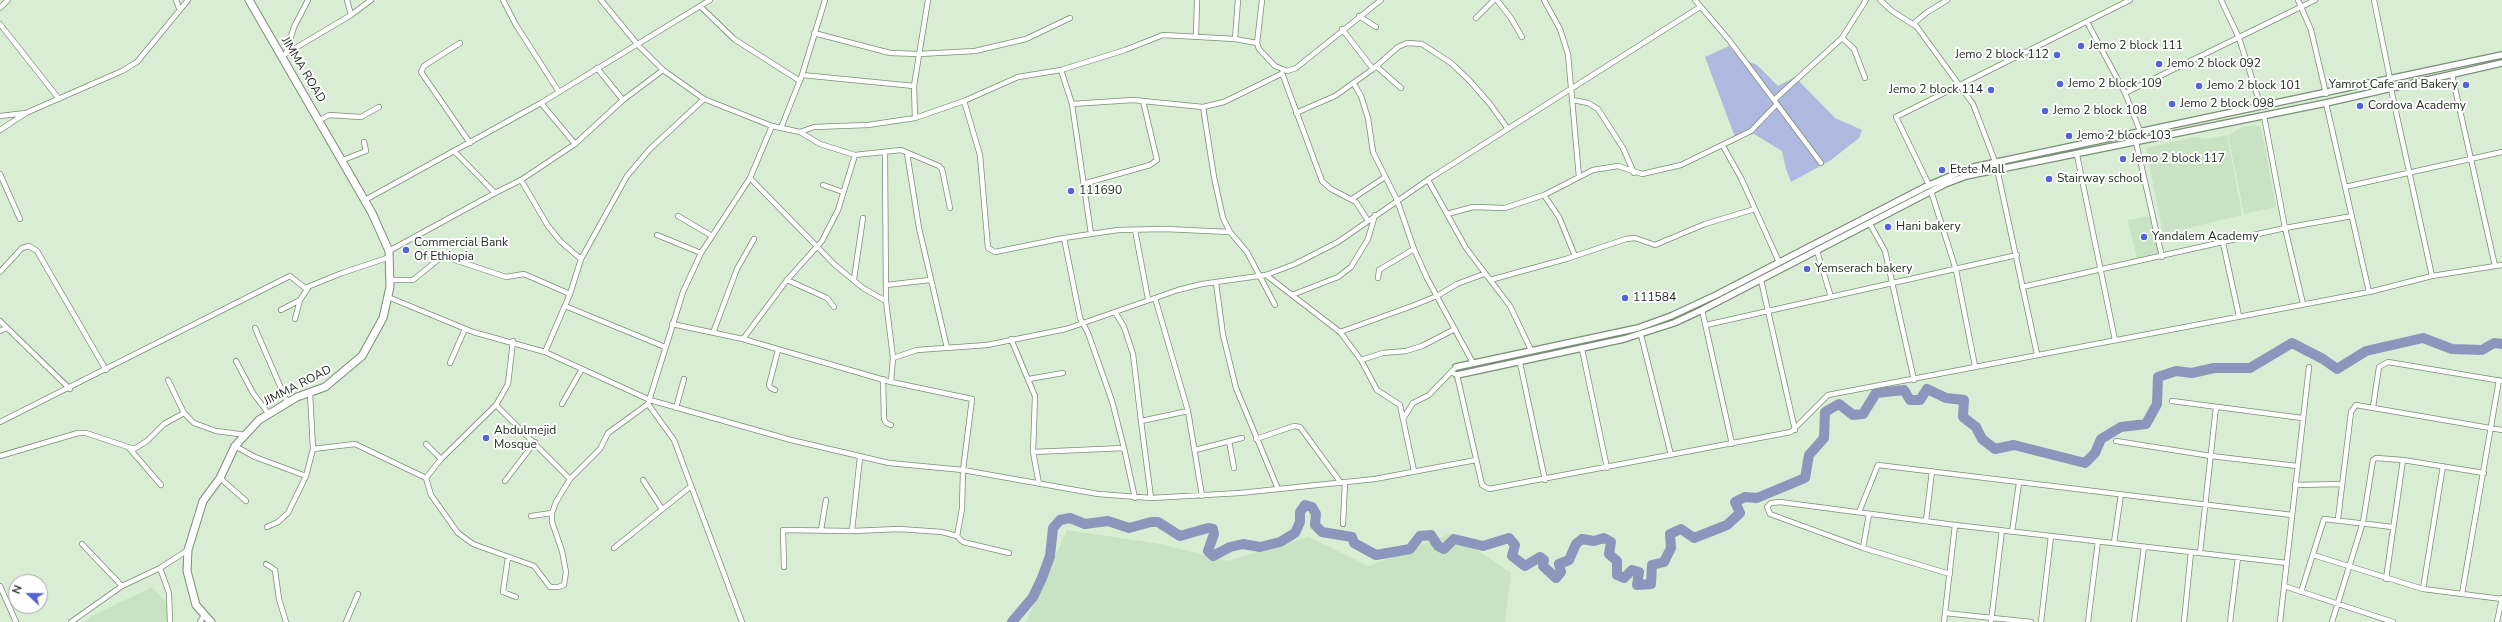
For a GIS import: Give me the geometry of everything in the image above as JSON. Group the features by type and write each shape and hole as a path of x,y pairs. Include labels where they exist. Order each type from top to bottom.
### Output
{"highway":[{"name":"JIMMA ROAD","path":"211,622 204,615 192,597 187,571 188,550 203,501 220,478 235,446 259,420 287,402 334,382 362,356 383,318 390,280 390,254 365,200 284,54 249,0"}],"street":[{"path":"0,8 8,0"},
{"path":"176,0 180,8"},
{"path":"0,130 26,113 122,71 137,62 188,0"},
{"path":"284,54 294,27 308,0"},
{"path":"347,0 351,15"},
{"path":"284,54 351,15 371,0"},
{"path":"503,0 516,26 559,92"},
{"path":"601,0 638,46 663,70 704,99 772,126 800,132 820,144 855,155 901,150 907,152 940,167 950,208"},
{"path":"365,200 541,103 596,68 638,46 710,0"},
{"path":"782,128 800,81 825,0"},
{"path":"914,118 914,86 928,0"},
{"path":"1196,36 1197,0"},
{"path":"1236,39 1238,0"},
{"path":"1263,0 1257,43 1259,49 1282,72 1322,181 1331,189 1352,199 1368,221"},
{"path":"1072,104 1106,100 1143,101 1203,107 1224,102 1282,72 1296,68 1342,29 1381,0"},
{"path":"1476,18 1494,0"},
{"path":"1497,0 1511,18 1522,37"},
{"path":"1695,0 1729,40 1822,163"},
{"path":"1447,214 1473,207 1505,208 1544,195 1593,170 1613,166 1623,167 1634,173 1642,174 1681,165 1723,146 1757,127 1775,102 1842,38 1866,0"},
{"path":"1880,0 1892,12 1913,24 1973,104 1996,167 2037,354"},
{"path":"1913,24 1926,13 1947,0"},
{"path":"1929,185 1896,117 2130,0"},
{"path":"2221,0 2239,38 2261,107"},
{"path":"2298,0 2314,41 2326,94"},
{"path":"2125,93 2315,0"},
{"path":"2374,0 2390,79"},
{"path":"1547,1 1560,29 1568,54 1573,100 1578,177"},
{"path":"701,7 734,38 800,81"},
{"path":"893,358 917,350 987,345 1066,329 1148,299 1202,284 1264,276 1338,242 1368,221 1375,214 1700,7"},
{"path":"1359,16 1376,27"},
{"path":"814,34 890,53 919,54 975,51 1026,39 1070,18"},
{"path":"2087,22 2125,93 2140,131"},
{"path":"0,24 59,99"},
{"path":"1342,29 1375,68 1401,88"},
{"path":"800,132 814,127 868,125 914,118 964,101 1018,77 1061,70 1125,50 1163,35 1236,39 1257,43"},
{"path":"1842,38 1854,49 1865,78"},
{"path":"460,43 424,66 421,72 470,143"},
{"path":"1296,113 1335,96 1354,84 1375,68 1398,47 1407,43 1422,44 1446,60 1469,80 1508,129"},
{"path":"1451,372 1457,375 1520,363 1641,335 1702,310 1931,191 1957,179 1996,167 2140,131 2177,126 2502,55"},
{"path":"1403,419 1413,403 1429,395 1456,367 1623,331 1671,316 1796,254 1929,185 1969,168 1996,167 2077,155 2373,93 2502,64"},
{"path":"596,68 623,100"},
{"path":"0,422 70,389 290,276 302,288 308,288 342,272 390,254 495,193 521,180 575,144 623,100 663,70"},
{"path":"1061,70 1072,104 1091,234"},
{"path":"802,75 914,86"},
{"path":"2452,75 2495,266"},
{"path":"2371,83 2373,93"},
{"path":"1354,84 1361,96 1368,118 1373,152 1397,200 1414,249 1473,363"},
{"path":"2391,89 2432,276"},
{"path":"545,352 570,294 581,260 627,176 650,149 704,99"},
{"path":"1573,100 1588,103 1598,109 1623,148 1634,173"},
{"path":"964,101 980,155 988,248 995,252 1064,238 1134,230 1230,232"},
{"path":"1083,184 1150,165 1156,160 1158,157 1143,101"},
{"path":"541,103 575,144"},
{"path":"2326,103 2369,292"},
{"path":"1203,107 1219,202 1230,232 1247,252 1264,276 1275,305"},
{"path":"320,120 329,115 338,114 360,117 379,108"},
{"path":"0,116 26,113"},
{"path":"2264,116 2286,228 2303,304"},
{"path":"313,449 356,444 426,478 431,495 458,533 473,544 534,566 550,587 558,588 564,584 566,572 562,551 554,532 552,513 560,494 570,480 600,449 608,433 649,402 683,292 702,253 750,178 772,126"},
{"path":"2177,126 2178,134"},
{"path":"343,160 366,151 364,142"},
{"path":"2136,142 2162,257"},
{"path":"1723,146 1755,209 1779,262"},
{"path":"454,151 495,193"},
{"path":"885,152 886,301 893,358 892,382"},
{"path":"907,152 930,280 947,348"},
{"path":"2345,187 2409,174 2502,152"},
{"path":"743,339 788,280 817,248 838,210 855,155"},
{"path":"2077,155 2115,340"},
{"path":"0,174 20,219"},
{"path":"1352,199 1385,177"},
{"path":"750,178 817,248 854,279 886,301"},
{"path":"521,180 548,226 561,242 581,260"},
{"path":"1428,180 1457,234 1484,274 1510,306 1531,350"},
{"path":"822,185 843,192"},
{"path":"1931,191 1956,270 1975,366"},
{"path":"1544,195 1559,217 1575,256"},
{"path":"1490,280 1575,256 1626,239 1635,238 1655,245 1705,224 1755,209"},
{"path":"1292,295 1338,277 1351,267 1368,239 1375,214"},
{"path":"678,216 712,236"},
{"path":"2022,287 2100,271 2286,228 2352,216"},
{"path":"854,279 863,218"},
{"path":"1870,224 1885,251 1914,380"},
{"path":"1134,230 1148,299"},
{"path":"657,235 702,253"},
{"path":"1064,238 1074,297 1112,401 1135,498"},
{"path":"713,333 737,270 754,239"},
{"path":"2223,243 2239,316"},
{"path":"0,272 22,248 29,246 37,251 106,370"},
{"path":"1378,278 1379,270 1414,249"},
{"path":"1817,251 1831,297"},
{"path":"1796,254 1799,260"},
{"path":"1706,325 1768,310 1893,285 2016,255"},
{"path":"390,280 413,280 439,259 446,257 506,277 524,274 570,294"},
{"path":"1457,375 1482,485 1486,489 1545,480 1732,444 1795,430 1822,399 1828,395 1914,380 2037,354 2369,292 2432,276 2502,265"},
{"path":"1340,332 1437,296 1457,284 1484,274"},
{"path":"1264,276 1292,295 1340,332 1361,360 1377,390 1399,404 1414,471"},
{"path":"788,280 827,298 834,307"},
{"path":"886,285 930,280"},
{"path":"1761,280 1795,430"},
{"path":"1216,283 1223,335 1236,388 1278,489"},
{"path":"295,319 300,300 308,288"},
{"path":"388,297 465,329 513,341 545,352 649,402 860,457 889,463 963,470 1098,494 1135,498 1151,498 1202,496 1343,483 1476,460"},
{"path":"1155,298 1188,411 1202,496"},
{"path":"280,310 300,300"},
{"path":"565,306 665,347"},
{"path":"1702,310 1732,444"},
{"path":"1115,312 1124,327 1133,354 1151,498"},
{"path":"0,321 70,389"},
{"path":"672,324 743,339 892,382 972,399 963,470 962,509 957,536"},
{"path":"0,331 6,328"},
{"path":"255,328 287,402"},
{"path":"450,363 465,329"},
{"path":"1361,360 1383,353 1422,346 1455,329"},
{"path":"1623,331 1624,339"},
{"path":"1641,335 1671,455"},
{"path":"1011,339 1035,396 1033,452 1039,484"},
{"path":"426,478 441,458 496,405 508,384 513,341"},
{"path":"1582,349 1607,468"},
{"path":"775,390 769,385 778,350"},
{"path":"236,361 253,393 268,413"},
{"path":"2373,407 2379,367 2388,362 2500,380 2462,594"},
{"path":"1520,363 1545,480"},
{"path":"2280,622 2308,368"},
{"path":"562,404 582,369"},
{"path":"1029,379 1064,373"},
{"path":"676,408 684,379"},
{"path":"883,379 884,419 886,423 891,425"},
{"path":"168,380 184,413 194,423 216,431 246,435"},
{"path":"267,527 278,522 288,513 306,476 313,449 310,393"},
{"path":"2172,401 2302,418"},
{"path":"649,402 674,440 742,622"},
{"path":"496,405 535,442 570,480"},
{"path":"2338,519 2351,412 2356,405 2502,430"},
{"path":"2200,553 2216,407"},
{"path":"1141,422 1188,411"},
{"path":"0,456 78,433 86,433 129,448 139,447 164,424 184,413"},
{"path":"1256,439 1294,426 1300,427 1343,483 1344,524"},
{"path":"1195,450 1242,438"},
{"path":"1229,441 1234,468"},
{"path":"2116,441 2211,456 2297,466"},
{"path":"505,481 535,442"},
{"path":"426,444 441,458"},
{"path":"235,446 255,457 306,476"},
{"path":"129,448 161,485"},
{"path":"1033,452 1124,448"},
{"path":"852,531 860,457"},
{"path":"2332,622 2350,568 2363,522 2373,460 2376,458 2403,460 2484,472"},
{"path":"2386,579 2403,460"},
{"path":"1859,512 1878,465 2121,494 2205,506 2292,515"},
{"path":"2423,589 2442,466"},
{"path":"1926,521 1932,471"},
{"path":"220,478 246,501"},
{"path":"643,480 662,509"},
{"path":"2012,532 2019,483"},
{"path":"2295,485 2342,484"},
{"path":"614,548 690,486"},
{"path":"2114,543 2121,494"},
{"path":"821,530 826,500"},
{"path":"1950,574 1863,548 1770,514 1767,510 1768,504 1780,502 2012,532 2287,563"},
{"path":"531,516 552,513"},
{"path":"1863,548 1869,514"},
{"path":"2301,592 2322,521 2327,518 2338,519 2393,528"},
{"path":"1944,622 1955,525"},
{"path":"784,567 783,530 852,531 899,529 942,532 957,536 963,542 1009,553"},
{"path":"1992,620 2002,530"},
{"path":"2041,622 2051,536"},
{"path":"2088,622 2098,541"},
{"path":"82,544 122,586"},
{"path":"2134,622 2144,546"},
{"path":"70,622 122,586 160,568 188,550"},
{"path":"2184,622 2192,552"},
{"path":"2313,555 2350,568 2423,589 2502,598 2496,622"},
{"path":"508,557 503,592 516,597"},
{"path":"2230,622 2238,557"},
{"path":"266,564 275,570 279,599 286,622"},
{"path":"160,568 169,593 170,622"},
{"path":"0,586 16,622"},
{"path":"2284,586 2390,622"},
{"path":"346,622 358,594"},
{"path":"1945,613 1992,620 2031,622"},
{"path":"200,622 204,615"}],"shaded area":[{"path":"1729,46 1742,59 1757,65 1778,86 1795,77 1835,118 1862,130 1859,138 1831,160 1791,182 1782,151 1754,134 1735,137 1705,57"},
{"path":"2255,125 2261,127 2276,207 2244,214 2228,135 2243,127"},
{"path":"2227,135 2242,215 2163,234 2146,148 2194,137 2207,139"},
{"name":"Yandalem Academy","path":"2151,216 2159,254 2137,259 2128,220"},
{"path":"1067,530 1160,544 1227,561 1308,537 1369,566 1452,533 1511,573 1505,622 1026,622"},
{"path":"152,587 172,609 171,622 83,622 92,616"}],"waterway":[{"path":"1012,622 1033,597 1042,578 1050,556 1053,528 1060,520 1070,518 1085,524 1108,521 1129,528 1151,522 1158,522 1180,536 1208,528 1213,529 1214,534 1208,551 1213,556 1230,547 1243,544 1260,547 1280,542 1295,533 1300,522 1300,512 1305,505 1312,507 1316,514 1315,525 1322,532 1352,537 1354,543 1376,555 1410,549 1420,536 1431,535 1438,546 1444,549 1454,539 1483,546 1509,538 1515,545 1512,556 1525,566 1540,557 1544,560 1543,566 1556,578 1561,572 1559,564 1569,560 1576,544 1582,539 1594,541 1604,538 1611,542 1609,554 1617,561 1617,575 1624,578 1632,570 1639,572 1637,585 1651,584 1652,565 1664,562 1671,548 1670,534 1681,529 1694,538 1727,525 1740,513 1735,502 1745,497 1757,498 1805,478 1809,455 1824,438 1825,412 1839,404 1853,415 1863,414 1876,393 1904,390 1910,400 1920,400 1927,389 1946,398 1964,400 1963,417 1976,427 1982,439 1995,449 2014,445 2085,463 2095,453 2101,439 2121,427 2146,424 2157,404 2158,377 2176,371 2192,373 2214,368 2250,368 2292,343 2323,359 2337,369 2366,351 2423,338 2452,349 2482,350 2494,343 2502,344"}],"place":[{"name":"Jemo 2 block 111","path":"2081,46"},
{"name":"Jemo 2 block 112","path":"2057,55"},
{"name":"Jemo 2 block 092","path":"2159,64"},
{"name":"Jemo 2 block 109","path":"2060,84"},
{"name":"Yamrot Cafe and Bakery","path":"2466,85"},
{"name":"Jemo 2 block 101","path":"2199,86"},
{"name":"Jemo 2 block 114","path":"1991,90"},
{"name":"Jemo 2 block 098","path":"2172,104"},
{"name":"Cordova Academy","path":"2360,106"},
{"name":"Jemo 2 block 108","path":"2045,111"},
{"name":"Jemo 2 block 103","path":"2069,136"},
{"name":"Jemo 2 block 117","path":"2123,159"},
{"name":"Etete Mall","path":"1942,170"},
{"name":"Stairway school","path":"2049,179"},
{"name":"111690","path":"1071,191"},
{"name":"Hani bakery","path":"1888,227"},
{"name":"Yandalem Academy","path":"2144,237"},
{"name":"Commercial Bank Of Ethiopia","path":"406,250"},
{"name":"Yemserach bakery","path":"1807,269"},
{"name":"111584","path":"1625,298"},
{"name":"Abdulmejid Mosque","path":"486,438"}]}
